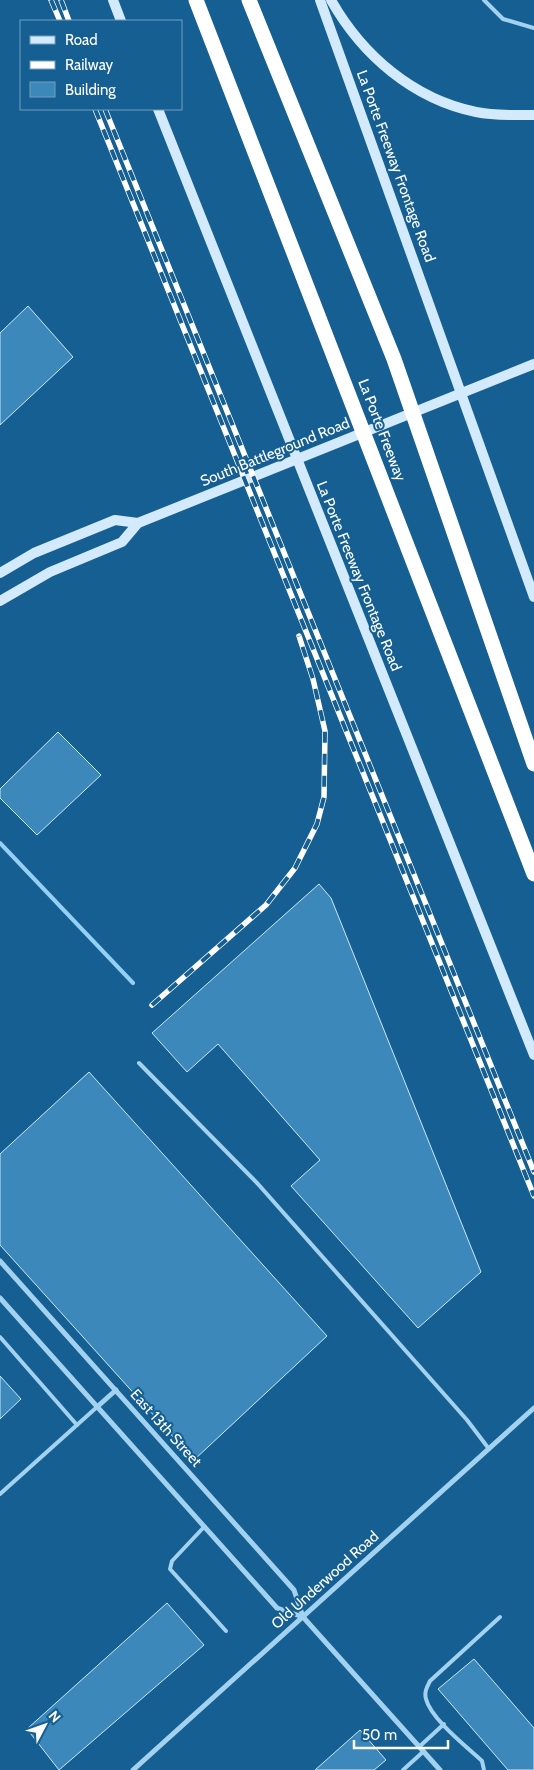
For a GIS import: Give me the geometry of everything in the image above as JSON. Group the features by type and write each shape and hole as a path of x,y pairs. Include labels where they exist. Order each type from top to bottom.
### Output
{"highway":[{"name":"La Porte Freeway","path":"196,0 534,874"},
{"path":"249,0 394,359 534,764"}],"main road":[{"path":"113,0 121,20"},
{"name":"La Porte Freeway Frontage Road","path":"320,0 534,597"},
{"path":"331,0 347,27 370,54 400,79 418,90 451,104 477,112 534,115"},
{"name":"La Porte Freeway Frontage Road","path":"158,110 534,1055"},
{"name":"South Battleground Road","path":"0,601 50,572 122,542 138,524 150,518 534,364"},
{"path":"0,574 34,553 114,520 138,524"}],"street":[{"name":"East 13th Street","path":"0,1261 294,1590 303,1617 440,1770"},
{"name":"East 13th Street","path":"0,1298 277,1608 303,1617"},
{"path":"97,1407 116,1390"},
{"name":"Old Underwood Road","path":"133,1770 534,1408"}],"lane":[{"path":"484,0 502,19 534,28"},
{"path":"139,1063 258,1184 467,1420 489,1449"},
{"path":"0,1336 77,1425"},
{"path":"0,1494 97,1407"},
{"path":"204,1527 172,1561 170,1569 226,1631"},
{"path":"484,1770 482,1761 444,1724 426,1701 425,1690 430,1681 500,1617"},
{"path":"419,1746 444,1724"},
{"path":"403,1770 424,1751"}],"building":[{"path":"28,306 73,357 0,425 0,333"},
{"path":"58,732 101,775 37,835 0,798 0,789"},
{"path":"319,884 331,898 481,1272 418,1328 291,1186 320,1160 218,1044 187,1072 152,1033"},
{"path":"89,1072 327,1336 194,1460 0,1245 0,1154"},
{"path":"0,1376 21,1399 0,1419"},
{"path":"167,1603 204,1645 59,1770 27,1729"},
{"path":"474,1659 534,1728 534,1770 508,1770 438,1689"},
{"path":"360,1730 386,1760 374,1770 315,1770"}],"waterway":[{"path":"0,843 133,983"}],"railway":[{"path":"51,0 60,20"},
{"path":"61,0 69,20"},
{"path":"95,110 534,1196"},
{"path":"105,110 534,1172"},
{"path":"152,1005 266,905 295,868 317,824 324,797 325,731 313,679 299,636"}]}
